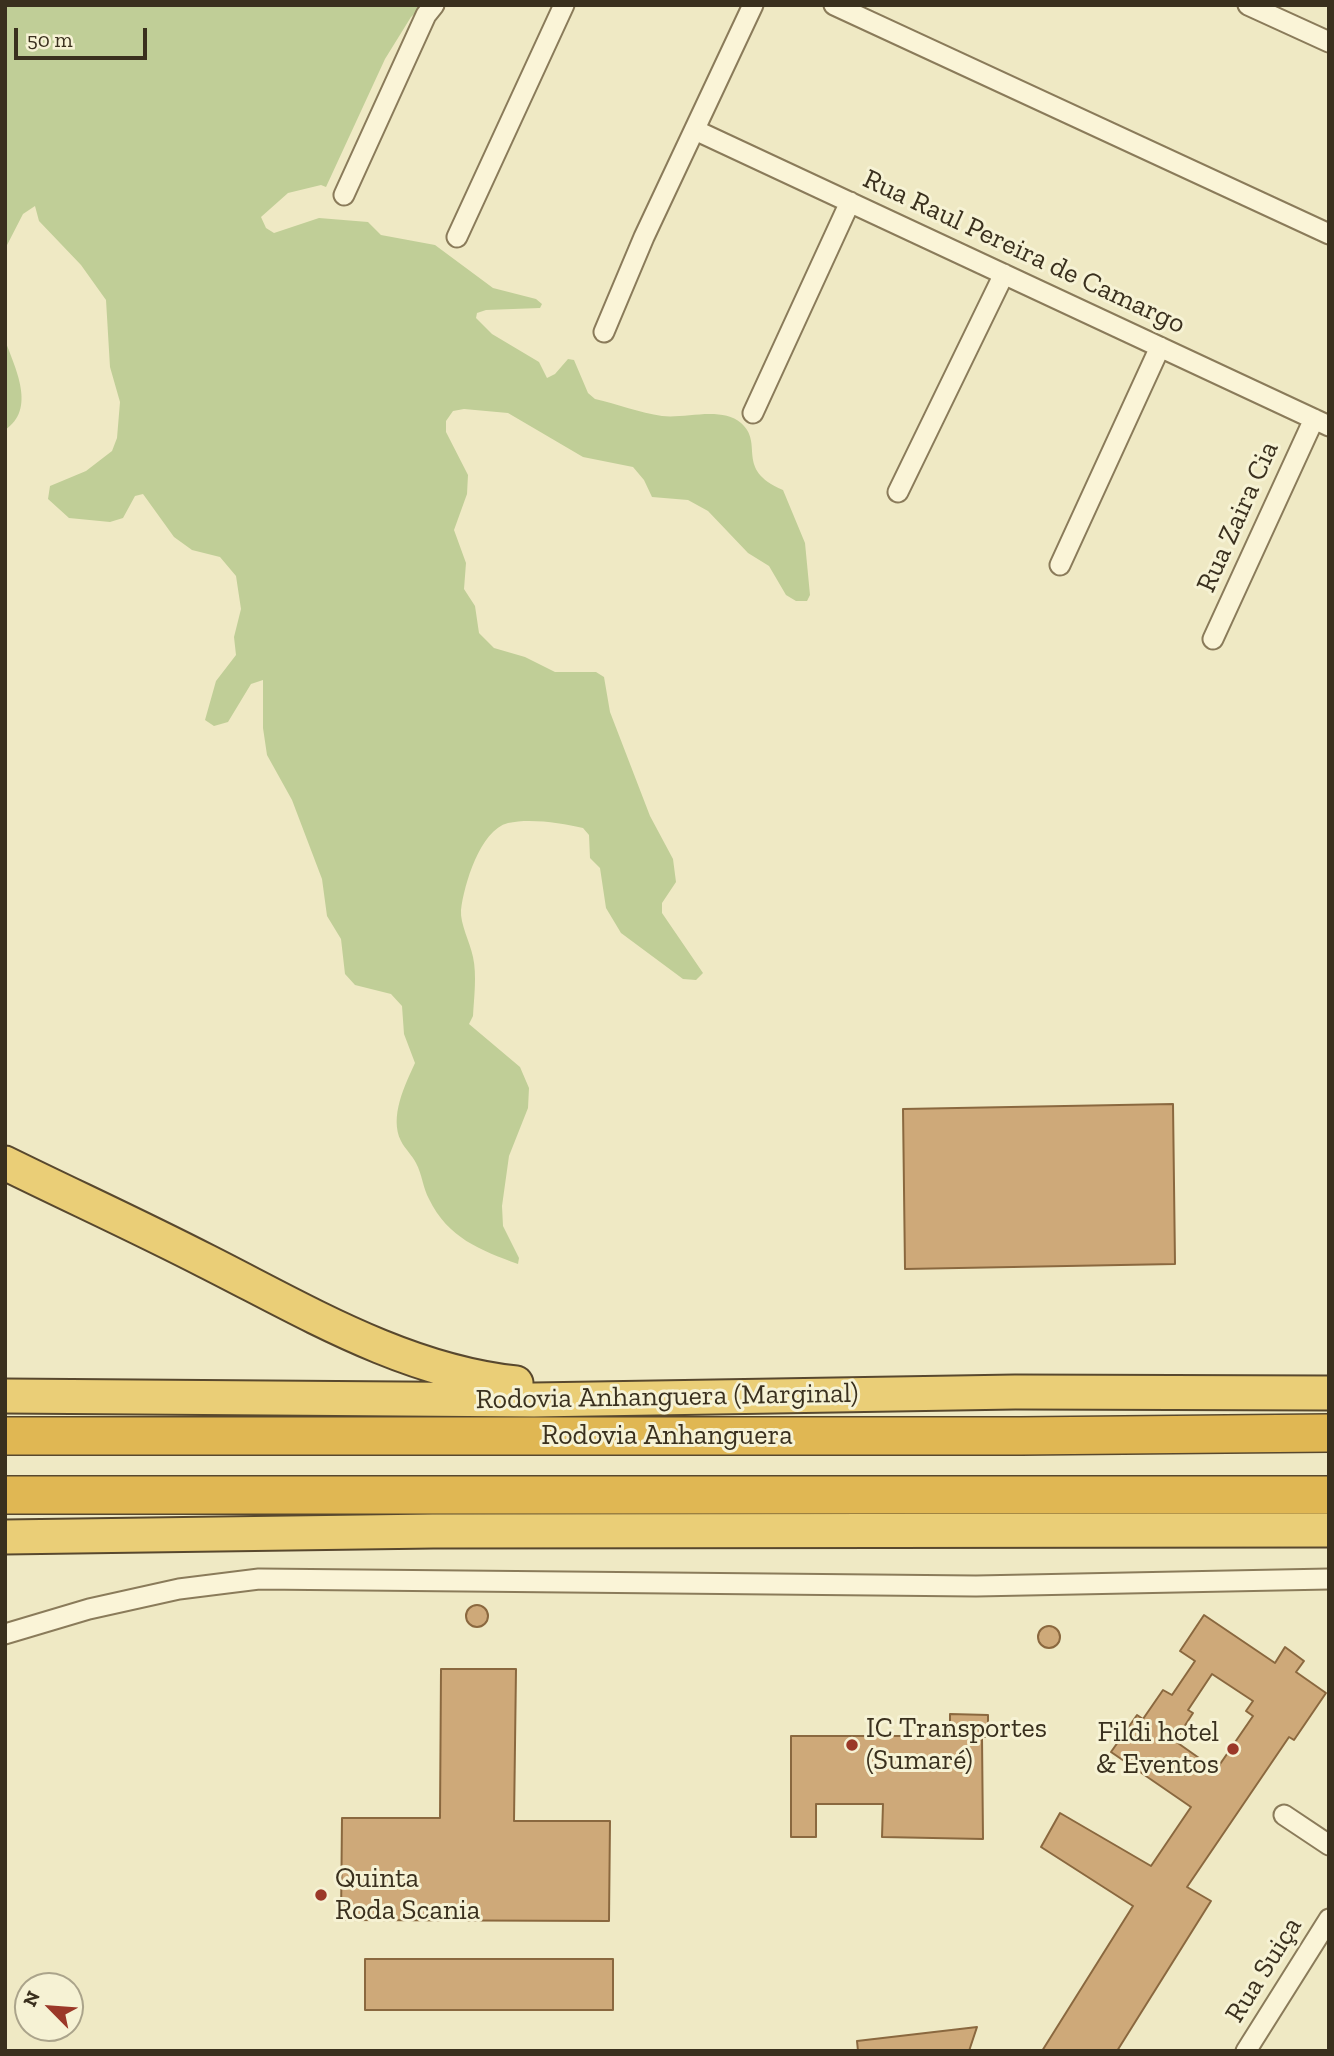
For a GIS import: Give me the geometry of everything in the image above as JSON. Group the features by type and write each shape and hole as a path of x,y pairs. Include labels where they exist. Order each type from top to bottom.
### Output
{"highway":[{"path":"5,1163 334,1326 423,1363 481,1379 566,1388 752,1396"},
{"name":"Rodovia Anhanguera (Marginal)","path":"5,1396 466,1400 1015,1392 1329,1393"},
{"name":"Rodovia Anhanguera","path":"5,1436 1021,1436 1329,1433"},
{"path":"5,1495 1329,1495"},
{"path":"5,1537 433,1531 1329,1530"},
{"path":"5,1558 57,1544 250,1535"}],"street":[{"path":"457,237 564,5"},
{"path":"604,332 753,5"},
{"path":"834,5 1329,234"},
{"path":"1248,5 1329,42"},
{"path":"344,195 430,10"},
{"name":"Rua Raul Pereira de Camargo","path":"695,130 1321,422"},
{"path":"753,413 850,202"},
{"path":"898,492 1004,274"},
{"path":"1060,565 1160,347"},
{"name":"Rua Zaira Cia","path":"1213,639 1321,422"},
{"path":"5,1634 89,1609 166,1592 259,1579 976,1586 1329,1579"},
{"path":"1284,1815 1329,1844"},
{"name":"Rua Suiça","path":"1246,2051 1329,1919"}],"green space":[{"path":"5,5 424,5 411,17 385,59 326,187 321,185 288,193 261,217 266,228 274,233 319,218 368,222 381,235 435,245 493,288 536,299 542,304 540,308 486,310 477,313 476,318 492,334 539,362 547,378 555,374 568,359 574,360 588,393 595,399 662,416 713,414 733,418 741,423 751,439 759,474 783,490 805,543 810,595 807,601 796,601 786,595 769,566 748,553 708,511 688,500 652,497 644,480 633,467 583,457 508,413 464,409 453,411 446,421 446,432 468,475 467,494 454,530 466,563 464,589 475,606 479,633 494,648 525,657 555,672 596,672 604,677 610,712 650,816 673,859 676,882 662,903 662,913 703,973 696,980 683,979 621,933 606,908 600,868 590,858 589,835 583,828 536,821 508,823 489,836 482,847 470,873 461,910 475,971 473,1016 469,1024 520,1067 529,1088 528,1108 509,1156 502,1206 503,1226 519,1258 518,1264 478,1248 446,1224 429,1199 416,1163 401,1141 398,1112 403,1091 415,1063 404,1034 402,1006 391,994 355,985 345,974 341,939 327,916 322,879 292,800 267,755 263,728 263,680 251,684 228,722 214,726 205,720 216,681 236,655 234,637 241,609 236,576 220,557 192,550 174,537 143,494 135,496 123,518 110,522 69,518 48,499 50,486 86,471 112,451 117,438 120,402 110,367 106,300 81,265 39,221 35,206 23,214 5,249"},
{"path":"5,340 18,375 22,400 15,421 5,430"}],"building":[{"path":"1173,1104 1175,1264 905,1269 903,1109"},
{"path":"477,1605 485,1608 488,1616 485,1624 477,1627 469,1624 466,1616 469,1608"},
{"path":"1204,1615 1275,1663 1285,1647 1304,1661 1296,1672 1326,1693 1294,1740 1289,1737 1187,1887 1211,1901 1117,2051 1042,2051 1133,1906 1041,1847 1060,1813 1151,1866 1191,1807 1111,1752 1137,1715 1143,1719 1163,1690 1172,1695 1195,1661 1180,1651","holes":["1212,1674 1253,1701 1246,1711 1253,1716 1216,1770 1175,1741 1193,1713 1188,1710"]},
{"path":"1049,1626 1059,1633 1060,1637 1053,1647 1049,1648 1039,1641 1038,1637 1045,1627"},
{"path":"441,1669 516,1669 514,1821 610,1821 609,1921 341,1920 342,1818 440,1818"},
{"path":"950,1714 988,1715 988,1737 982,1737 983,1839 882,1837 883,1804 816,1804 816,1837 791,1837 791,1736 950,1736"},
{"path":"365,1959 613,1959 613,2010 365,2010"},
{"path":"977,2027 969,2051 858,2051 857,2041"}],"place":[{"name":"IC Transportes (Sumaré)","path":"852,1745"},
{"name":"Fildi hotel & Eventos","path":"1233,1749"},
{"name":"Quinta Roda Scania","path":"321,1895"}]}
